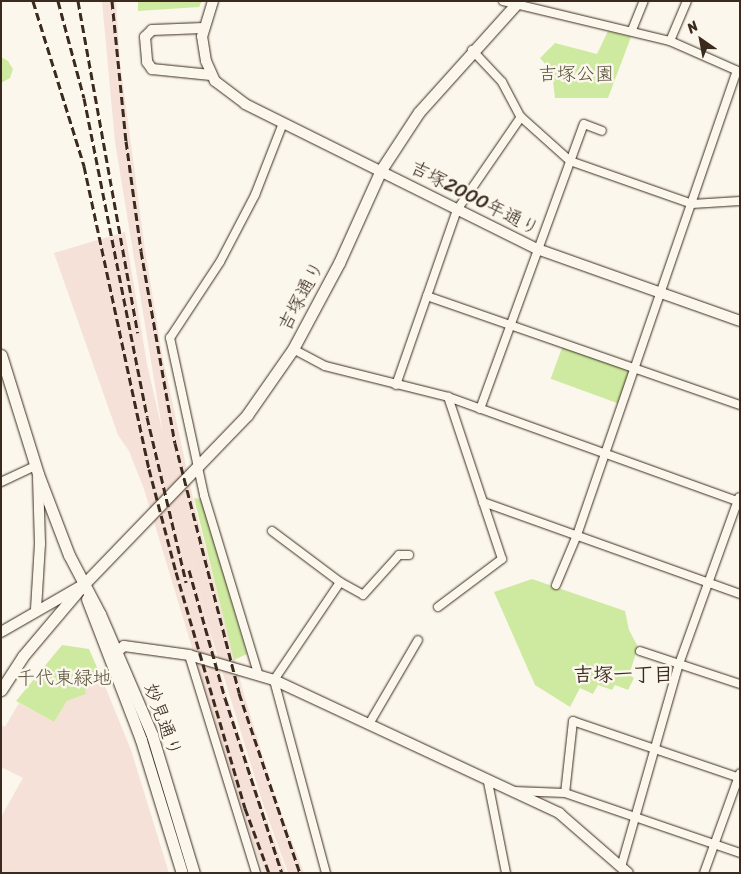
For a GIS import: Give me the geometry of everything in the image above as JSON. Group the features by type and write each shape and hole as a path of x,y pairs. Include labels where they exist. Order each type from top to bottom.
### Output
{"main road":[{"name":"吉塚通り","path":"1,690 23,656 83,585 198,469 246,415 293,349 339,262 381,170 419,112 472,50 517,4"},
{"name":"妙見通り","path":"1,355 37,470 83,585 117,652 152,735 194,873"},
{"name":"妙見通り","path":"83,585 93,622 141,740 182,873"}],"street":[{"path":"203,28 152,30 145,37 147,62 152,69 211,75 206,61 203,28 213,1"},
{"path":"503,1 632,30 670,41 738,71 636,367 576,535 556,585"},
{"path":"632,30 644,1"},
{"path":"670,41 687,1"},
{"path":"472,50 502,82 521,117 570,161 692,204 740,201"},
{"name":"吉塚2000年通り","path":"211,75 245,104 537,249 740,321"},
{"path":"396,385 457,210 521,117"},
{"path":"258,673 198,469 170,338 220,262 255,195 283,123"},
{"path":"480,410 584,124 602,130"},
{"path":"427,296 636,367 740,405"},
{"path":"117,652 124,646 189,656 258,673 488,782 559,813 624,870 654,749 679,664 739,500 604,454 448,397 325,366 293,349"},
{"path":"438,607 502,559 448,397"},
{"path":"1,482 37,470 40,544 36,609"},
{"path":"483,502 740,594"},
{"path":"272,531 340,582 363,595 399,555 409,555"},
{"path":"326,873 274,680 340,582"},
{"path":"1,632 36,609 83,585"},
{"path":"369,724 418,640"},
{"path":"640,651 740,684"},
{"path":"189,656 256,873"},
{"path":"565,793 573,721 739,776 704,873"},
{"path":"488,782 506,873"},
{"path":"510,791 565,793 740,853"}],"shaded area":[{"path":"102,1 116,1 120,62 145,250 163,359 195,508 243,691 276,799 304,873 288,873 263,804 208,625 181,518 208,626 227,697 286,873 264,873 241,809 144,489 129,451 118,435 54,253 125,232 147,364 163,434 115,142"},
{"path":"102,679 131,750 169,873 1,873 1,817 23,778 1,767 1,724 5,727 19,703 54,722 67,701 86,694 84,686"}],"green space":[{"path":"138,1 202,1 199,7 138,11"},
{"name":"吉塚公園","path":"608,31 631,37 608,98 555,98 552,72 540,58 555,43 597,54"},
{"path":"1,57 8,61 13,69 10,78 1,83"},
{"path":"563,345 631,370 618,403 551,379"},
{"path":"194,498 201,499 247,654 234,660"},
{"path":"532,579 625,611 629,630 638,647 629,675 634,678 628,690 615,685 612,690 598,685 593,694 580,688 570,707 535,685 494,592"},
{"name":"千代東緑地","path":"62,645 89,649 102,679 85,686 86,694 67,701 54,722 16,701"}],"railway":[{"path":"33,1 84,166 149,469 176,572 245,808 269,873"},
{"path":"58,1 84,98 147,417 186,582"},
{"path":"78,1 138,333"},
{"path":"112,1 126,141 141,251 175,443 239,693 300,873"},
{"path":"189,570 225,698 282,873"}],"district":[{"name":"吉塚一丁目","path":"623,674"}]}
